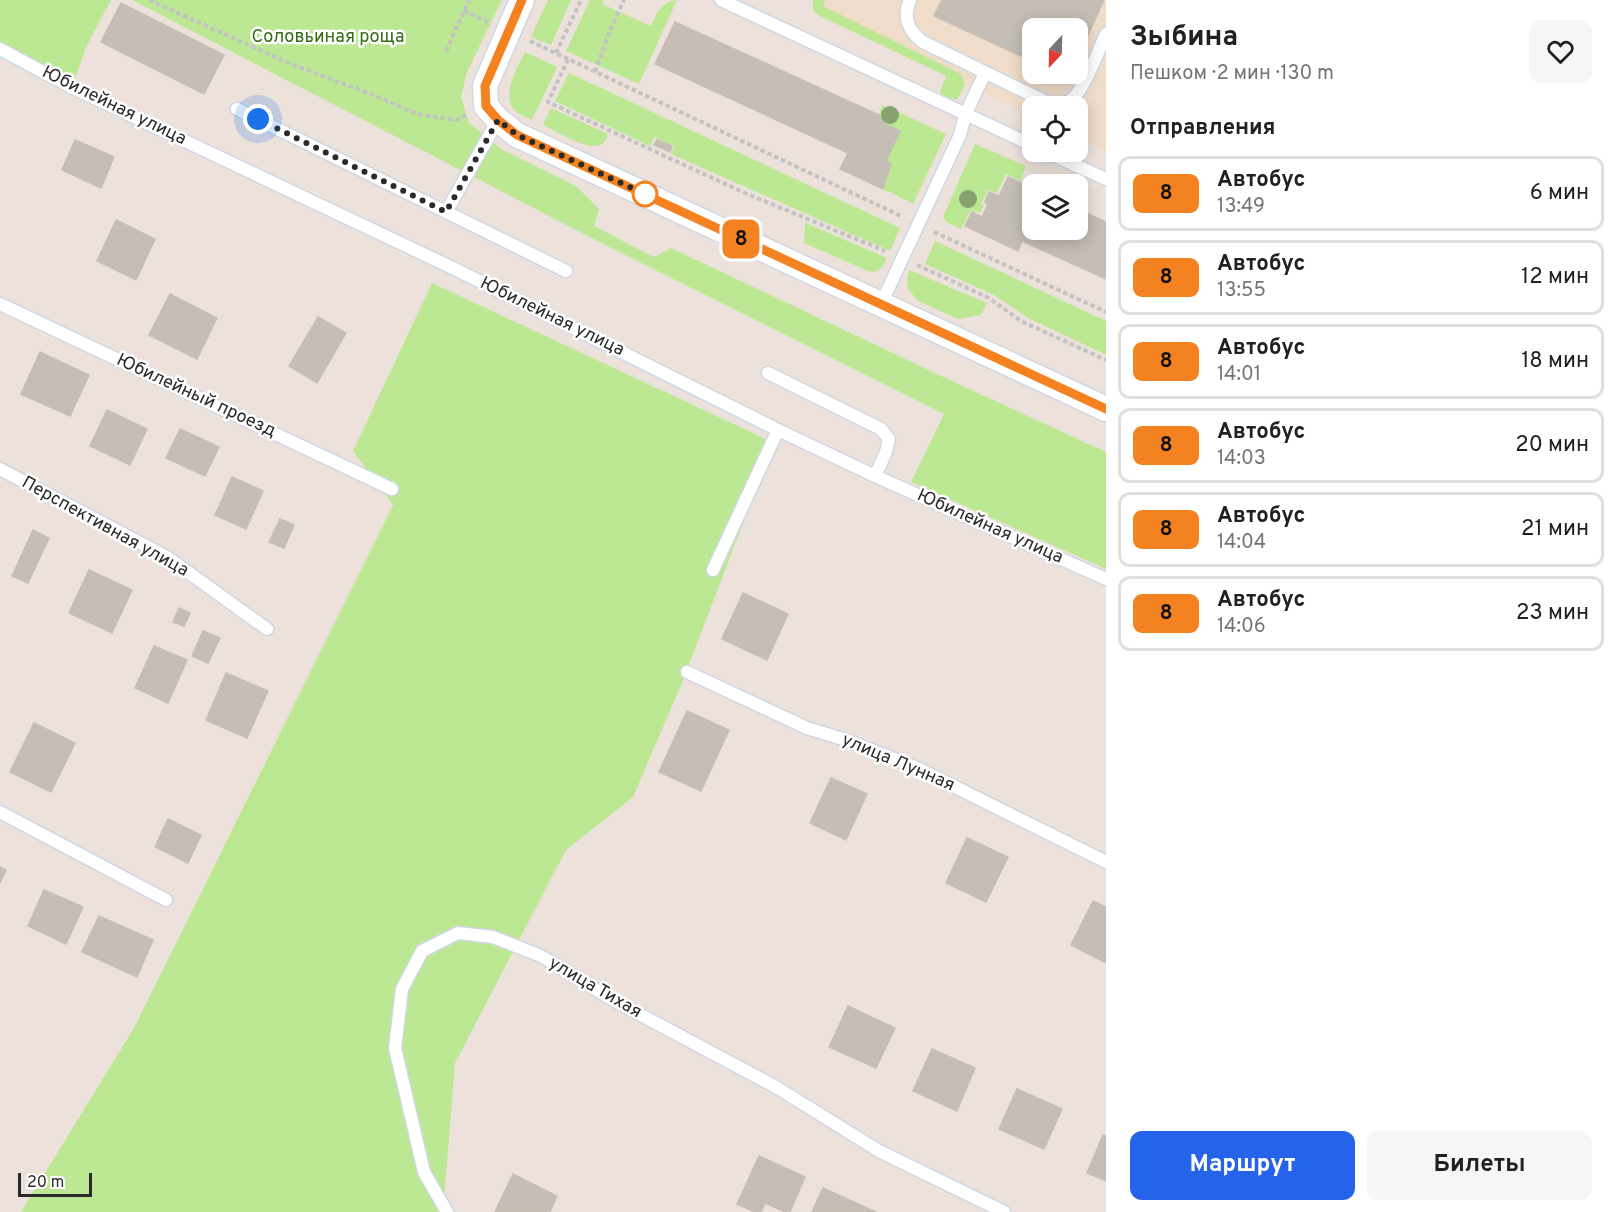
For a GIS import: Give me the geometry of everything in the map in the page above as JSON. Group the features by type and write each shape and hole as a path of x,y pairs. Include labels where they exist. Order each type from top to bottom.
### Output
{"street":[{"path":"522,0 485,86 492,113 517,135 1106,409"}],"lane":[{"path":"721,0 1022,141"},
{"path":"910,0 906,8 907,20 912,34 923,42 1044,101 1059,104 1071,100 1080,90 1106,34"},
{"name":"Юбилейная улица","path":"0,49 71,87 457,270 778,430 1106,579"},
{"path":"881,304 960,135 965,115 985,73"},
{"path":"237,109 566,271"},
{"path":"446,212 492,113"},
{"path":"1068,162 1106,179"},
{"name":"Юбилейный проезд","path":"0,304 392,489"},
{"path":"768,373 882,429 890,439 875,476"},
{"path":"714,570 778,430"},
{"name":"Перспективная улица","path":"0,469 167,557 267,629"},
{"name":"улица Лунная","path":"687,672 807,728 846,740 915,767 1106,862"},
{"path":"0,812 166,900"},
{"name":"улица Тихая","path":"447,1212 424,1172 395,1048 402,989 422,951 458,933 493,937 541,956 613,999 776,1087 879,1151 1004,1212"}],"path":[{"path":"149,0 291,64 417,114 456,120 492,113"},
{"path":"446,51 469,0"},
{"path":"556,53 581,0"},
{"path":"595,72 624,0"},
{"path":"464,11 1106,312"},
{"path":"568,59 548,102 745,193 901,258 988,298 1021,321 1106,360"}],"shaded area":[{"path":"825,0 1106,0 1106,151 1088,142 1088,96 1022,96 1022,111 818,15"}],"green space":[{"path":"0,0 111,0 87,45 74,81 0,42"},
{"name":"Соловьиная роща","path":"132,0 502,0 467,72 461,97 469,123 503,150 576,186 599,209 594,226 654,257 671,248 1106,452 1106,569 911,482 944,414 609,247"},
{"path":"548,0 571,0 551,45 531,37"},
{"path":"590,0 604,0 602,4 651,26 663,6 677,0 639,84 566,51"},
{"path":"813,0 825,0 823,6 961,74 965,85 957,100 942,96 940,91 946,76 818,15 813,11"},
{"path":"525,52 557,67 532,120 516,112 512,107 509,94 515,71"},
{"path":"569,73 900,228 890,251 671,154 674,146 654,137 650,146 555,101"},
{"path":"883,105 946,134 913,204 883,189 887,180 885,124 888,119 878,115"},
{"path":"551,108 608,134 605,141 599,145 587,145 543,125"},
{"path":"975,144 1026,166 1020,181 1006,174 997,193 988,190 981,204 984,205 980,213 971,210 961,229 946,222 943,217"},
{"path":"805,223 887,258 884,265 875,271 868,271 804,243"},
{"path":"935,241 1106,321 1106,355 1028,318 994,295 925,264"},
{"path":"909,270 987,303 981,315 958,319 918,301 908,289"},
{"path":"432,283 774,443 679,690 633,797 566,850 455,1063 443,1212 21,1212 134,1028 393,505 353,451"}],"building":[{"path":"942,0 1104,0 1088,35 1088,18 1022,18 1022,56 934,16"},
{"path":"121,3 224,55 204,94 101,42"},
{"path":"675,22 888,119 885,124 900,131 886,161 891,164 883,189 840,169 848,153 655,64"},
{"path":"75,140 114,157 101,188 62,170"},
{"path":"657,140 672,146 670,152 654,145"},
{"path":"1008,177 1022,183 1022,240 1088,240 1088,214 1106,222 1106,279 1022,241 1018,251 965,226 972,212 982,217 988,204 985,202 989,192 999,196"},
{"path":"116,220 155,239 136,280 97,261"},
{"path":"170,294 217,318 197,359 149,335"},
{"path":"318,317 346,333 317,383 289,366"},
{"path":"40,352 89,375 70,416 21,394"},
{"path":"107,410 147,429 130,465 90,446"},
{"path":"180,429 219,447 205,476 166,458"},
{"path":"232,477 263,491 246,529 215,515"},
{"path":"280,519 294,525 284,548 269,542"},
{"path":"33,530 49,538 28,583 12,576"},
{"path":"89,570 132,590 112,633 69,613"},
{"path":"743,593 788,614 767,660 722,639"},
{"path":"179,608 190,613 184,626 173,622"},
{"path":"203,631 220,638 208,663 192,656"},
{"path":"154,646 187,660 168,703 135,688"},
{"path":"226,673 268,691 247,738 206,720"},
{"path":"687,711 729,730 701,791 659,772"},
{"path":"34,723 75,743 51,792 10,772"},
{"path":"831,778 867,794 846,840 810,823"},
{"path":"168,819 201,835 188,863 155,847"},
{"path":"967,838 1008,857 986,902 946,883"},
{"path":"0,867 6,870 0,883"},
{"path":"44,890 83,907 66,944 28,926"},
{"path":"1093,901 1106,907 1106,963 1071,945"},
{"path":"99,916 153,940 137,977 82,952"},
{"path":"848,1006 895,1028 876,1068 829,1047"},
{"path":"932,1049 975,1068 957,1111 913,1091"},
{"path":"1017,1089 1062,1109 1044,1149 999,1129"},
{"path":"1103,1135 1106,1136 1106,1181 1087,1173"},
{"path":"759,1156 805,1177 790,1212 765,1203 761,1212 755,1212 737,1204"},
{"path":"513,1174 557,1196 550,1212 495,1212"},
{"path":"823,1188 876,1212 812,1212"}],"bus line":[{"name":"8","path":"522,0 485,86 486,106 498,120 517,135 1106,409"}],"route":[{"path":"258,119 446,212 498,120 517,135 645,194"}]}
